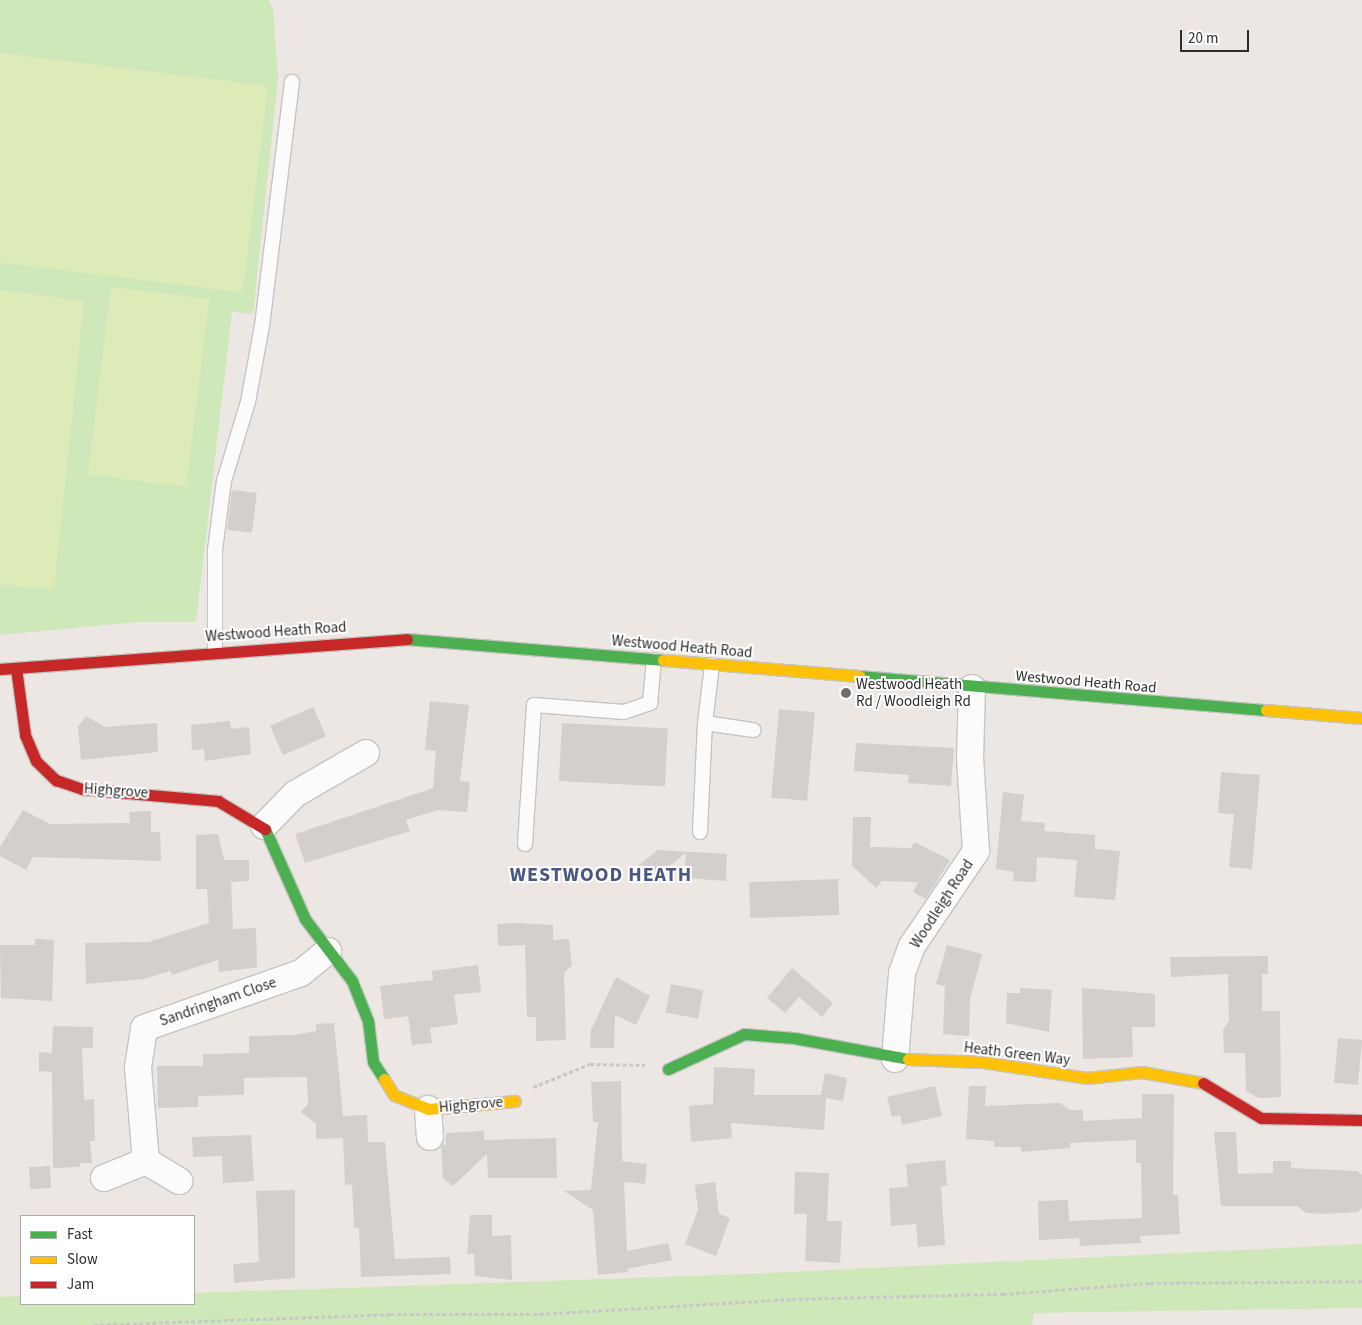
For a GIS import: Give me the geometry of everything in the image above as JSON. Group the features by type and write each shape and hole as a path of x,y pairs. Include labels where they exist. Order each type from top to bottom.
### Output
{"street":[{"name":"Westwood Heath Road","path":"0,669 215,651 413,639 511,644 654,660 972,688 1362,718"},
{"name":"Highgrove","path":"16,668 25,735 36,761 56,780 82,789 218,801 264,826 304,919 352,981 368,1021 373,1062 394,1095 428,1109 515,1101"},
{"name":"Woodleigh Road","path":"896,1059 906,964 912,946 976,851 970,759 972,688"},
{"path":"264,826 295,794 366,753"},
{"name":"Sandringham Close","path":"146,1161 138,1066 144,1028 301,973 328,951"},
{"name":"Heath Green Way","path":"668,1069 744,1034 794,1038 896,1059 983,1062 1087,1078 1142,1072 1202,1083 1261,1118 1362,1120"},
{"name":"Highgrove","path":"428,1109 430,1137"},
{"path":"104,1178 146,1161 179,1181"}],"lane":[{"path":"215,651 214,569 224,481 248,402 262,326 292,82"},
{"path":"525,844 534,705 624,712 650,703 654,660"},
{"path":"700,832 705,723 712,665"},
{"path":"705,723 753,730"}],"path":[{"path":"515,1101 528,1090 590,1064 668,1069"},
{"path":"94,1325 370,1314 540,1314 792,1299 1003,1294 1150,1283 1362,1281"}],"green space":[{"path":"0,0 269,0 273,8 278,78 253,314 232,312 196,622 137,622 0,635"},
{"path":"0,53 268,86 243,292 0,263"},
{"path":"111,287 209,299 186,487 88,475"},
{"path":"0,290 84,301 54,590 0,584"},
{"path":"1362,1244 1362,1308 1034,1313 1032,1325 0,1325 0,1297 20,1296 20,1305 195,1305 195,1293 748,1274"}],"building":[{"path":"232,490 257,493 252,533 227,530"},
{"path":"430,701 469,705 460,781 470,782 467,812 438,810 406,820 410,831 305,863 295,834 433,788 436,751 425,750"},
{"path":"313,707 326,736 283,755 270,726"},
{"path":"779,709 815,712 807,801 771,798"},
{"path":"86,716 105,727 157,723 158,752 81,760 78,727"},
{"path":"230,721 231,729 249,727 251,754 205,761 204,749 192,750 191,725"},
{"path":"562,723 668,729 665,786 559,781"},
{"path":"856,743 954,748 951,786 908,783 909,775 854,771"},
{"path":"1221,772 1260,775 1252,869 1229,867 1234,814 1218,813"},
{"path":"1003,792 1024,795 1021,821 1045,823 1044,831 1095,835 1095,849 1120,851 1115,900 1074,897 1077,860 1037,857 1036,882 1013,881 1014,872 996,869"},
{"path":"23,810 50,824 130,823 129,812 151,811 151,832 160,832 161,861 33,857 26,870 0,856 0,847"},
{"path":"853,817 871,817 870,847 911,848 914,842 950,860 926,899 913,892 918,882 882,881 876,888 852,866"},
{"path":"218,834 224,860 249,860 249,881 231,882 233,929 256,928 257,967 219,972 218,960 172,975 170,971 144,979 86,984 85,943 148,942 209,923 207,889 196,889 196,835"},
{"path":"658,850 727,854 726,881 684,878 686,853 646,884 634,869"},
{"path":"838,879 839,915 750,918 749,882"},
{"path":"497,924 553,925 553,940 569,939 572,965 564,973 566,1040 536,1041 536,1017 527,1017 525,945 498,946"},
{"path":"35,939 54,940 52,1001 1,998 0,945 35,945"},
{"path":"947,945 982,954 970,999 969,1036 943,1034 945,986 936,984"},
{"path":"1268,956 1268,974 1262,974 1262,1011 1280,1011 1281,1097 1259,1098 1246,1091 1245,1053 1224,1053 1223,1030 1229,1021 1228,974 1171,977 1170,957"},
{"path":"478,965 481,992 454,995 458,1024 430,1028 432,1043 412,1045 408,1016 384,1019 380,986 433,980 432,971"},
{"path":"792,968 833,1003 822,1017 799,997 785,1013 767,998"},
{"path":"616,977 650,996 636,1025 615,1015 614,1048 590,1048 591,1030"},
{"path":"671,984 703,990 698,1019 665,1012"},
{"path":"1020,988 1052,990 1049,1032 1006,1023 1007,993 1020,993"},
{"path":"1082,988 1155,994 1155,1027 1132,1027 1133,1057 1083,1059"},
{"path":"334,1023 343,1116 367,1115 368,1142 385,1142 395,1259 450,1257 451,1274 361,1277 359,1228 354,1228 352,1184 345,1185 343,1138 316,1139 316,1124 301,1112 308,1104 307,1077 244,1078 244,1095 198,1096 198,1107 158,1108 157,1066 203,1066 203,1054 249,1053 249,1036 294,1035 316,1031 316,1024"},
{"path":"53,1026 93,1027 93,1048 82,1048 84,1100 94,1099 95,1141 90,1141 92,1163 80,1163 80,1167 53,1168 52,1072 39,1071 39,1052 52,1053"},
{"path":"1338,1038 1362,1040 1358,1085 1334,1083"},
{"path":"714,1067 755,1069 754,1095 821,1095 825,1073 847,1078 843,1101 826,1098 824,1130 731,1123 732,1138 691,1142 689,1106 713,1104"},
{"path":"621,1081 622,1161 647,1164 645,1184 624,1182 627,1251 668,1243 672,1260 627,1269 628,1272 598,1275 593,1210 564,1191 591,1190 598,1122 593,1122 591,1082"},
{"path":"935,1086 942,1116 902,1125 900,1115 892,1117 887,1097"},
{"path":"969,1086 986,1086 985,1106 1060,1103 1070,1110 1083,1110 1083,1121 1142,1118 1142,1094 1174,1094 1173,1195 1178,1195 1180,1234 1140,1236 1141,1243 1080,1246 1079,1238 1039,1240 1038,1201 1068,1200 1069,1221 1142,1218 1141,1163 1136,1163 1136,1140 1070,1143 1070,1148 1021,1152 1021,1147 994,1147 994,1141 966,1139"},
{"path":"484,1131 484,1140 556,1138 557,1178 488,1178 487,1154 453,1186 443,1178 441,1146 446,1144 446,1133"},
{"path":"1214,1132 1236,1132 1238,1174 1273,1173 1273,1161 1291,1161 1291,1168 1357,1171 1362,1175 1362,1208 1357,1212 1324,1214 1306,1213 1297,1206 1221,1206"},
{"path":"251,1135 254,1181 223,1183 222,1156 193,1157 192,1137"},
{"path":"945,1160 947,1185 941,1186 945,1245 918,1247 916,1224 891,1226 889,1188 908,1187 906,1164"},
{"path":"50,1166 51,1188 30,1189 29,1167"},
{"path":"795,1172 829,1173 827,1221 842,1221 840,1263 805,1261 807,1214 794,1214"},
{"path":"715,1182 719,1214 730,1218 716,1256 685,1244 698,1210 695,1185"},
{"path":"295,1190 295,1278 234,1283 233,1264 259,1262 256,1191"},
{"path":"470,1215 492,1215 492,1236 511,1235 512,1280 475,1276 474,1254 467,1254"}],"traffic: fast":[{"path":"407,639 663,660"},
{"path":"859,676 1266,710"},
{"path":"265,829 305,919 352,981 368,1021 373,1062 384,1079"},
{"path":"668,1069 744,1034 794,1038 908,1059"}],"traffic: slow":[{"path":"663,660 859,676"},
{"path":"1266,710 1362,718"},
{"path":"908,1059 983,1062 1087,1078 1142,1072 1203,1083"},
{"path":"384,1079 394,1095 428,1109 515,1101"}],"traffic: jam":[{"path":"0,669 407,639"},
{"path":"16,668 25,735 36,761 56,780 82,789 218,801 265,829"},
{"path":"1203,1083 1261,1118 1362,1120"}],"place":[{"name":"Westwood Heath Rd / Woodleigh Rd","path":"846,693"}],"district":[{"name":"WESTWOOD HEATH","path":"601,875"}]}
